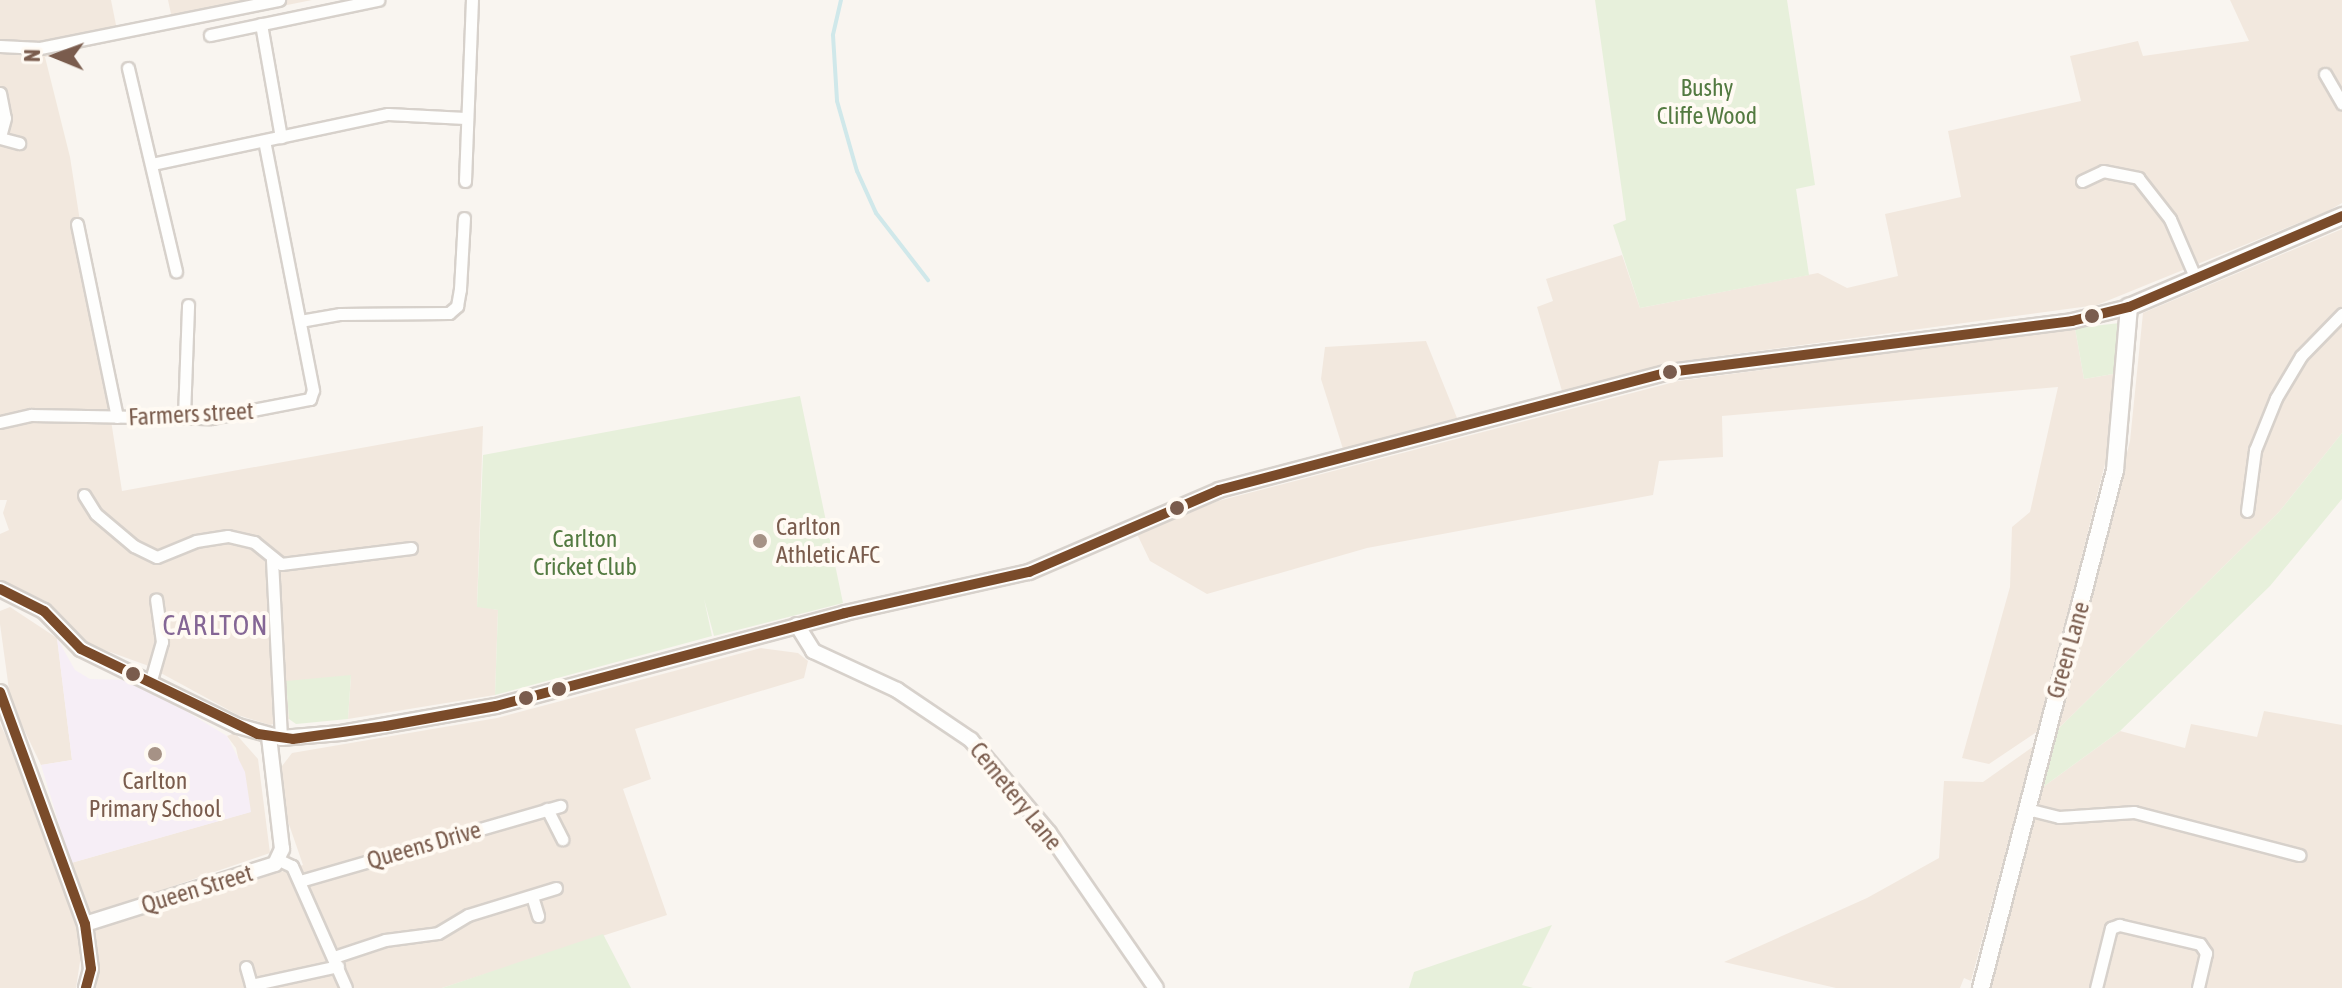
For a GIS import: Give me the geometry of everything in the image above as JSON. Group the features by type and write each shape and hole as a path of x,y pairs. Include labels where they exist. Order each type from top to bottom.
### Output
{"main road":[{"path":"2129,307 2342,216"},
{"name":"Green Lane","path":"1981,988 2046,727 2115,470 2129,307"}],"street":[{"path":"0,46 40,48 279,0"},
{"path":"210,35 378,0"},
{"path":"465,181 465,118 472,0"},
{"path":"261,24 281,137"},
{"path":"128,68 176,271"},
{"path":"2325,74 2342,104"},
{"path":"0,93 5,118 0,138 19,143"},
{"path":"152,164 388,114 465,118"},
{"name":"Farmers street","path":"0,422 31,415 239,415 310,399 313,390 264,141"},
{"path":"2082,181 2103,171 2138,178 2170,219 2196,279"},
{"path":"300,321 340,314 449,313 457,306 460,289 464,218"},
{"path":"77,224 117,417"},
{"path":"184,416 188,305"},
{"path":"0,589 44,611 81,649 275,738 496,706 797,625 1029,572 1088,549 1183,501 1669,372 2072,321 2129,307"},
{"path":"2247,511 2248,489 2258,441 2285,382 2312,343 2342,314"},
{"path":"2248,489 2263,490"},
{"path":"84,495 96,514 155,562 196,541 228,536 254,542 272,560 292,564 411,548"},
{"path":"86,523 96,514"},
{"path":"272,560 275,738"},
{"path":"151,680 162,642 156,599"},
{"name":"Cemetery Lane","path":"797,625 813,651 897,690 971,740 1049,833 1156,988"},
{"path":"0,692 85,924 91,969 86,988"},
{"name":"Queen Street","path":"85,924 270,867 279,860 275,738"},
{"path":"2028,802 2059,817 2134,812 2299,855"},
{"name":"Queens Drive","path":"300,881 560,806"},
{"path":"547,809 562,839"},
{"path":"279,860 292,866 300,881 346,988"},
{"path":"246,967 251,985 336,961 385,940 438,933 468,915 556,888"},
{"path":"532,896 538,916"},
{"path":"2096,988 2111,928 2119,925 2200,944 2206,953 2198,988"}],"shaded area":[{"path":"0,0 111,0 119,40 45,57 70,157 122,491 483,426 477,606 498,610 495,695 348,719 351,676 286,682 289,719 270,725 238,715 146,665 91,645 45,601 0,580 0,534 9,530 3,513 7,500 0,500"},
{"path":"168,0 312,0 174,28"},
{"path":"2230,0 2342,0 2342,203 2097,305 1676,362 1562,391 1537,307 1553,301 1546,279 1622,255 1640,308 1818,273 1847,288 1898,276 1885,214 1961,197 1948,131 2081,101 2070,56 2138,41 2143,56 2249,41"},
{"path":"2342,229 2342,433 2279,512 2057,730 2130,441 2143,313"},
{"path":"2075,328 2084,379 2119,373 2109,448 2038,731 1989,764 1962,758 2010,587 2012,527 2030,512 2058,387 1722,416 1723,457 1659,461 1653,495 1367,548 1207,594 1150,561 1137,534 1218,501 1678,381"},
{"path":"1426,341 1457,418 1343,449 1321,379 1325,347"},
{"path":"10,607 57,638 72,760 41,765 10,697 0,611"},
{"name":"Carlton Primary School","path":"57,638 75,670 90,679 127,680 151,690 227,736 245,772 251,812 71,863 41,765 72,760"},
{"path":"761,648 798,653 808,661 804,678 635,729 651,779 623,789 667,915 442,988 96,988 99,960 94,930 303,865 284,810 279,770 292,753 497,718"},
{"path":"2264,711 2342,725 2342,988 1991,988 2043,787 2120,731 2185,748 2191,724 2257,737"},
{"path":"0,724 24,773 77,920 81,955 76,988 0,988"},
{"path":"235,733 258,759 270,853 89,915 71,863 250,812 236,748 227,736"},
{"path":"2034,746 1971,981 1964,978 1960,988 1836,988 1724,962 1867,898 1939,858 1944,781 1983,782"}],"green space":[{"name":"Bushy Cliffe Wood","path":"1595,0 1787,0 1815,185 1796,189 1809,275 1640,308 1613,225 1626,220"},
{"path":"2120,323 2119,373 2084,379 2075,328"},
{"name":"Carlton Cricket Club","path":"800,396 843,603 714,636 704,599 712,636 495,695 498,610 477,607 483,455"},
{"path":"2342,433 2342,499 2270,586 2120,731 2043,787 2057,730 2279,512"},
{"path":"351,675 348,719 296,724 289,719 286,681"},
{"path":"1552,925 1522,985 1533,988 1409,988 1414,972"},
{"path":"603,934 631,988 442,988"}],"waterway":[{"path":"841,0 833,35 837,101 857,171 876,213 928,280"}],"transit line":[{"path":"0,589 44,611 81,649 258,734 293,739 386,726 496,706 845,613 1029,572 1219,490 1669,372 2072,321 2129,307 2342,216"},
{"path":"0,692 85,924 91,969 86,988"}],"place":[{"name":"Carlton Athletic AFC","path":"760,541"},
{"name":"Carlton Primary School","path":"155,754"}],"district":[{"name":"CARLTON","path":"216,625"}]}
